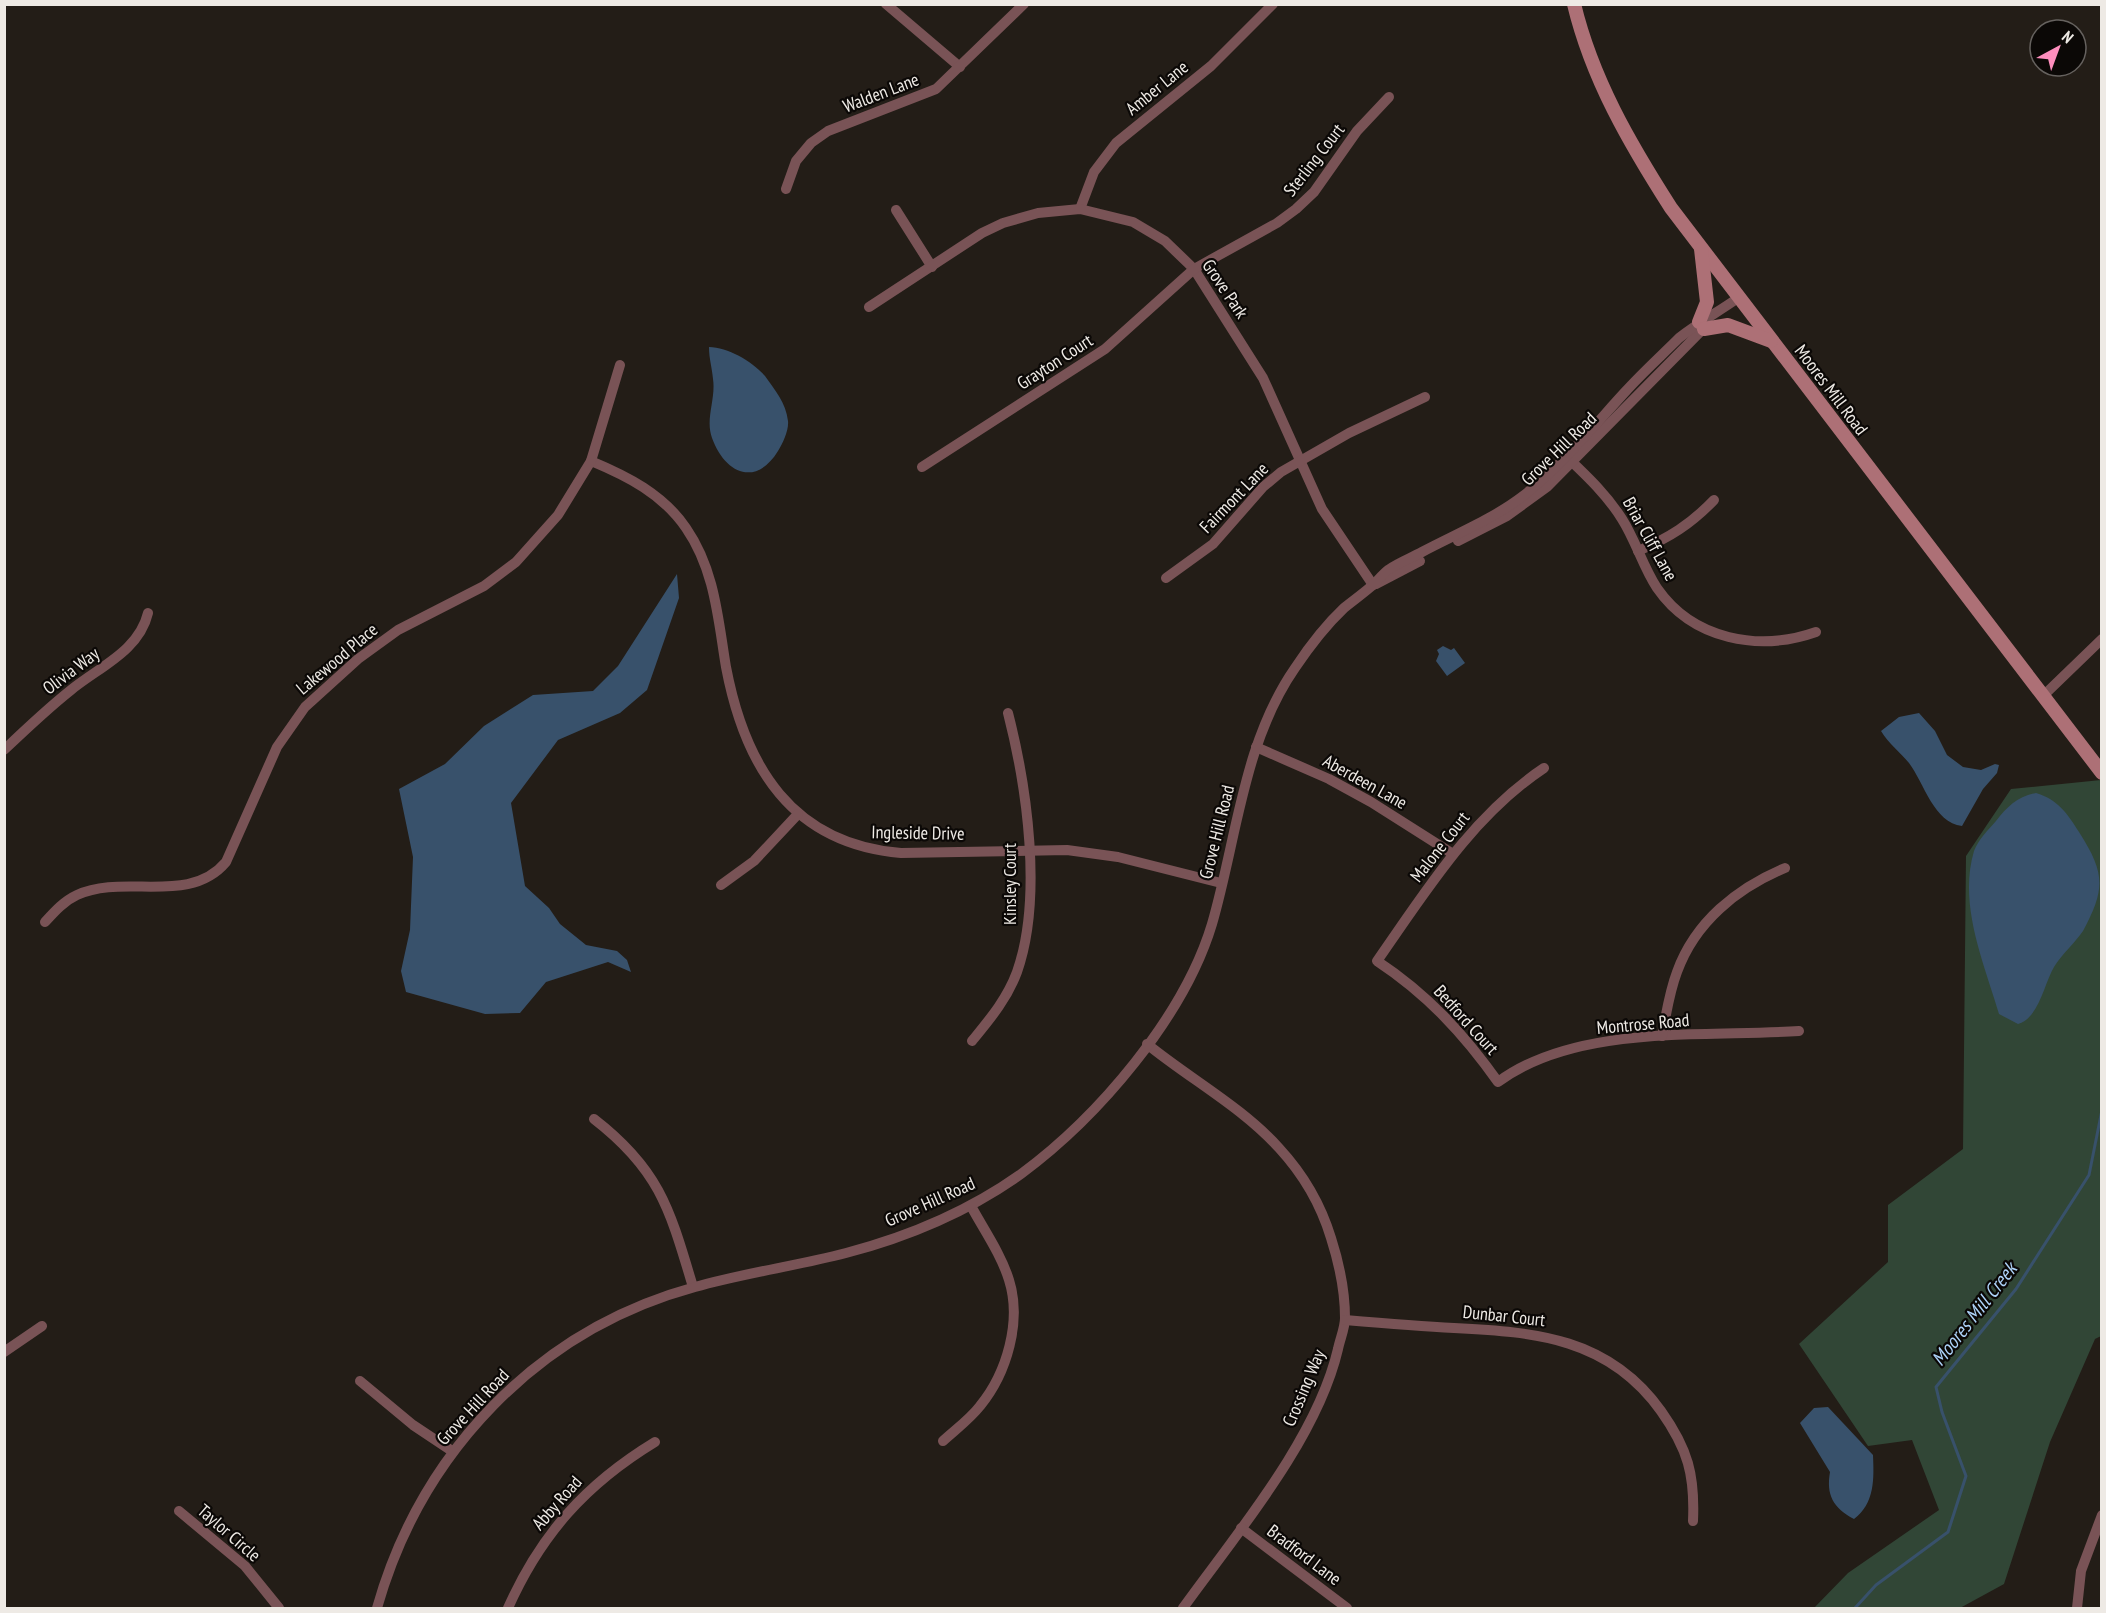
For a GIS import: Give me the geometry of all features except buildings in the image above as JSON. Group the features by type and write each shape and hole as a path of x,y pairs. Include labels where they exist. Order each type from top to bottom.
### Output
{"street":[{"path":"886,4 960,67"},
{"name":"Walden Lane","path":"786,189 796,161 811,143 828,130 919,98 936,89 1024,4"},
{"name":"Amber Lane","path":"1080,209 1094,172 1116,143 1211,66 1273,4"},
{"name":"Moores Mill Road","path":"1574,4 1601,85 1619,121 1665,199 1770,341 2102,773"},
{"name":"Sterling Court","path":"1194,268 1277,223 1296,209 1314,192 1357,130 1389,97"},
{"name":"Grove Park","path":"869,307 982,233 1003,223 1038,213 1080,209 1133,222 1165,240 1194,268 1263,378 1322,509 1373,585"},
{"path":"896,210 932,267"},
{"path":"1700,247 1707,302 1704,323 1728,326 1770,341"},
{"name":"Grayton Court","path":"922,467 1105,349 1194,268"},
{"name":"Grove Hill Road","path":"376,1608 403,1533 452,1451 496,1402 534,1368 564,1347 616,1317 693,1287 846,1253 893,1238 971,1206 1022,1173 1061,1140 1104,1097 1147,1044 1173,1006 1197,961 1211,927 1256,747 1292,671 1342,610 1373,585 1387,570 1511,504 1537,485 1568,459 1704,323 1738,298"},
{"name":"Lakewood Place","path":"45,922 66,901 88,891 196,883 217,872 226,862 277,747 305,707 358,659 398,630 484,586 516,562 558,515 591,461 620,365"},
{"name":"Fairmont Lane","path":"1166,578 1203,553 1263,487 1300,459 1425,397"},
{"name":"Briar Cliff Lane","path":"1568,459 1594,482 1613,506 1664,597 1682,615 1704,629 1731,639 1780,642 1816,632"},
{"name":"Ingleside Drive","path":"591,461 619,473 652,493 687,529 708,573 737,718 750,751 777,791 798,814 850,844 874,851 901,853 1067,850 1118,857 1221,883"},
{"path":"1638,551 1670,537 1694,520 1714,500"},
{"name":"Olivia Way","path":"4,750 47,709 129,647 145,627 148,613"},
{"path":"2043,696 2102,639"},
{"name":"Kinsley Court","path":"972,1041 1000,1006 1017,972 1028,923 1030,899 1022,768 1008,713"},
{"name":"Aberdeen Lane","path":"1256,747 1337,783 1453,854"},
{"name":"Malone Court","path":"1377,961 1453,854 1506,797 1544,768"},
{"path":"721,885 754,861 798,814"},
{"path":"1662,1036 1678,969 1699,932 1739,892 1785,868"},
{"name":"Bedford Court","path":"1377,961 1436,1006 1472,1045 1498,1083"},
{"name":"Montrose Road","path":"1498,1083 1519,1067 1552,1054 1588,1045 1662,1036 1799,1031"},
{"name":"Crossing Way","path":"1147,1044 1251,1122 1294,1167 1326,1221 1341,1272 1345,1320 1329,1380 1315,1414 1296,1447 1241,1528 1183,1608"},
{"path":"594,1119 639,1159 653,1179 674,1222 693,1287"},
{"path":"943,1441 980,1407 1000,1373 1011,1338 1014,1315 1008,1278 971,1206"},
{"name":"Dunbar Court","path":"1345,1320 1520,1332 1569,1342 1602,1358 1633,1380 1651,1397 1674,1430 1694,1478 1693,1521"},
{"path":"4,1352 42,1326"},
{"path":"360,1381 413,1425 452,1451"},
{"name":"Abby Road","path":"508,1608 534,1557 563,1517 618,1465 656,1442"},
{"name":"Taylor Circle","path":"179,1511 245,1566 279,1608"},
{"path":"2077,1608 2081,1571 2102,1515"},
{"name":"Bradford Lane","path":"1241,1528 1347,1608"}],"green space":[{"path":"2101,780 2101,1336 2095,1339 2050,1442 2004,1584 1960,1608 1814,1608 1848,1573 1939,1510 1912,1440 1868,1446 1799,1344 1888,1262 1888,1205 1963,1149 1966,856 2011,789"}],"water":[{"path":"709,347 732,352 754,366 765,376 785,408 788,425 785,436 778,451 760,469 742,472 733,467 725,460 712,438 710,424 714,386"},
{"path":"677,574 679,598 647,690 620,713 558,740 511,803 525,886 549,908 560,924 586,945 617,951 627,960 631,972 608,962 546,982 520,1013 485,1014 406,992 401,971 410,930 413,857 399,789 445,764 484,726 533,695 593,691 618,666"},
{"path":"1443,646 1451,650 1454,648 1465,663 1447,676 1436,661 1439,654 1437,650"},
{"path":"1919,713 1935,731 1947,755 1963,767 1981,770 1995,764 1999,765 1997,773 1983,789 1962,826 1944,818 1937,810 1909,763 1881,731 1899,717"},
{"path":"2036,793 2056,803 2075,825 2088,846 2098,870 2099,892 2083,931 2054,967 2036,1008 2025,1021 2018,1024 1999,1014 1975,934 1969,892 1970,871 1978,843 2004,811 2013,803"},
{"path":"1828,1407 1873,1455 1873,1482 1870,1498 1861,1513 1854,1519 1841,1510 1833,1500 1829,1488 1830,1472 1800,1423 1814,1408"}],"waterway":[{"name":"Moores Mill Creek","path":"1855,1608 1876,1585 1948,1532 1966,1476 1942,1412 1936,1387 2016,1289 2089,1175 2102,1110"}]}
